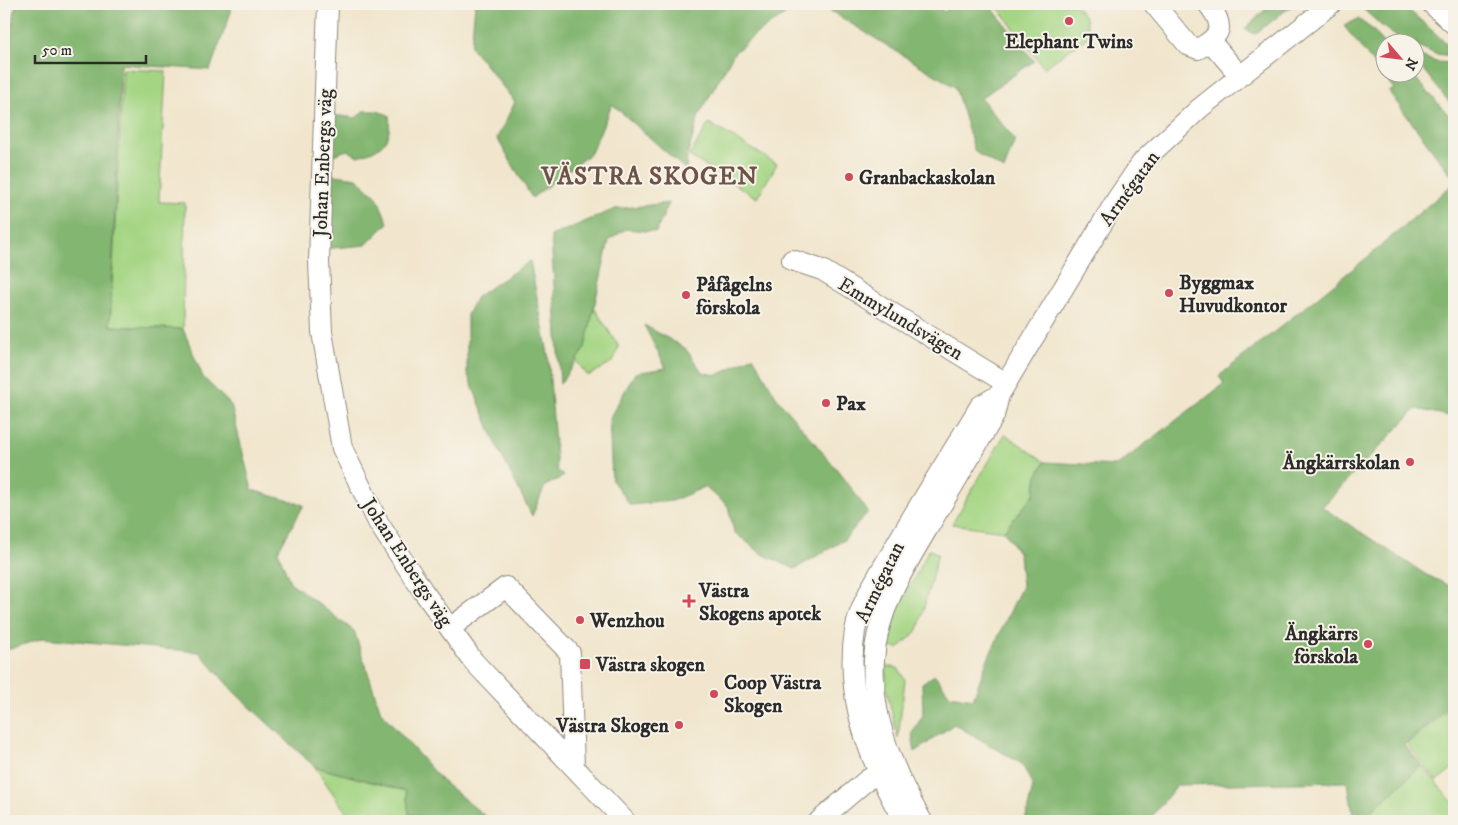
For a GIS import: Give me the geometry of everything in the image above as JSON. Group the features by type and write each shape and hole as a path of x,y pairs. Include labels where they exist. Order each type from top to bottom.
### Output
{"street":[{"name":"Johan Enbergs väg","path":"328,4 319,261 322,332 342,448 379,524 474,662 625,821"},
{"path":"1154,4 1188,45 1198,49 1211,42 1220,29 1219,18 1208,4"},
{"name":"Armégatan","path":"904,821 888,768 863,733 855,695 853,662 855,630 868,596 911,517 980,406 1002,389 1117,199 1143,161 1200,108 1331,4"},
{"path":"1432,4 1453,19"},
{"path":"1211,42 1240,76"},
{"name":"Emmylundsvägen","path":"792,260 822,270 1002,389"},
{"path":"450,628 506,587 570,653 574,768"},
{"path":"819,821 888,768"},
{"name":"Armégatan","path":"897,794 922,821"}],"green space":[{"path":"16,4 230,4 231,12 210,70 121,64 110,326 183,329 203,377 231,405 252,490 304,505 278,551 290,582 354,631 381,712 441,780 491,821 436,821 409,814 406,791 315,767 234,692 199,652 43,638 4,651 4,52 11,33"},
{"path":"475,4 801,4 756,34 734,53 699,115 687,157 686,170 612,104 591,153 532,198 497,138 515,102 471,47"},
{"path":"819,4 937,4 944,12 954,4 989,4 1034,61 981,98 1015,140 1004,170 975,152 955,87"},
{"path":"995,4 1075,4 1086,18 1089,36 1044,68"},
{"path":"1271,4 1294,4 1255,34 1245,29"},
{"path":"1367,4 1402,4 1454,50 1454,56 1435,54 1426,50 1426,32 1390,32 1362,8"},
{"path":"1358,19 1376,34 1376,66 1344,26"},
{"path":"1426,58 1436,62 1454,63 1454,108 1426,73"},
{"path":"123,69 166,71 159,202 185,203 183,329 110,326"},
{"path":"1388,82 1419,82 1454,121 1454,179 1389,92 1394,89"},
{"path":"363,111 377,111 389,115 389,131 384,143 373,151 358,156 347,150 330,156 333,115 356,118"},
{"path":"709,123 777,164 757,198 689,156"},
{"path":"329,174 357,178 377,197 388,223 366,245 322,249"},
{"path":"1454,183 1454,417 1416,409 1322,507 1425,574 1454,588 1454,703 1404,745 1422,765 1369,813 1365,821 1354,821 1348,782 1177,785 1148,821 1025,821 1033,786 1022,764 954,724 915,752 912,733 923,715 922,683 935,675 950,695 973,699 986,663 1022,586 1019,554 1004,531 1034,494 1037,476 1045,462 1116,466 1224,384 1219,376 1369,256"},
{"path":"669,203 656,232 626,229 609,240 585,348 560,384 551,236 615,209"},
{"path":"530,261 548,354 557,470 564,476 545,486 532,516 496,444 467,373 467,315 476,297"},
{"path":"595,309 619,347 612,362 588,376 577,362 578,340"},
{"path":"644,325 685,348 703,373 718,375 753,356 777,398 844,478 868,512 844,540 795,569 762,554 734,532 728,506 705,487 672,501 630,505 612,480 609,419 635,373 666,368"},
{"path":"1005,434 1045,462 1037,476 1034,494 1004,531 952,524"},
{"path":"929,549 938,554 918,630 899,648 888,647 896,614"},
{"path":"886,666 898,668 905,680 898,738 886,688"},
{"path":"1454,705 1454,767 1437,781 1407,744"},
{"path":"1422,765 1454,804 1454,821 1365,821 1369,813"},
{"path":"315,767 406,791 409,814 436,821 355,821 349,817"}],"place":[{"name":"Elephant Twins","path":"1069,21"},
{"name":"Granbackaskolan","path":"849,177"},
{"name":"Byggmax Huvudkontor","path":"1169,293"},
{"name":"Påfågelns förskola","path":"686,295"},
{"name":"Pax","path":"826,403"},
{"name":"Ängkärrskolan","path":"1410,462"},
{"name":"Västra Skogens apotek","path":"689,601"},
{"name":"Wenzhou","path":"580,620"},
{"name":"Ängkärrs förskola","path":"1368,644"},
{"name":"Västra skogen","path":"585,664"},
{"name":"Coop Västra Skogen","path":"714,694"},
{"name":"Västra Skogen","path":"679,725"}],"district":[{"name":"VÄSTRA SKOGEN","path":"650,175"}]}
